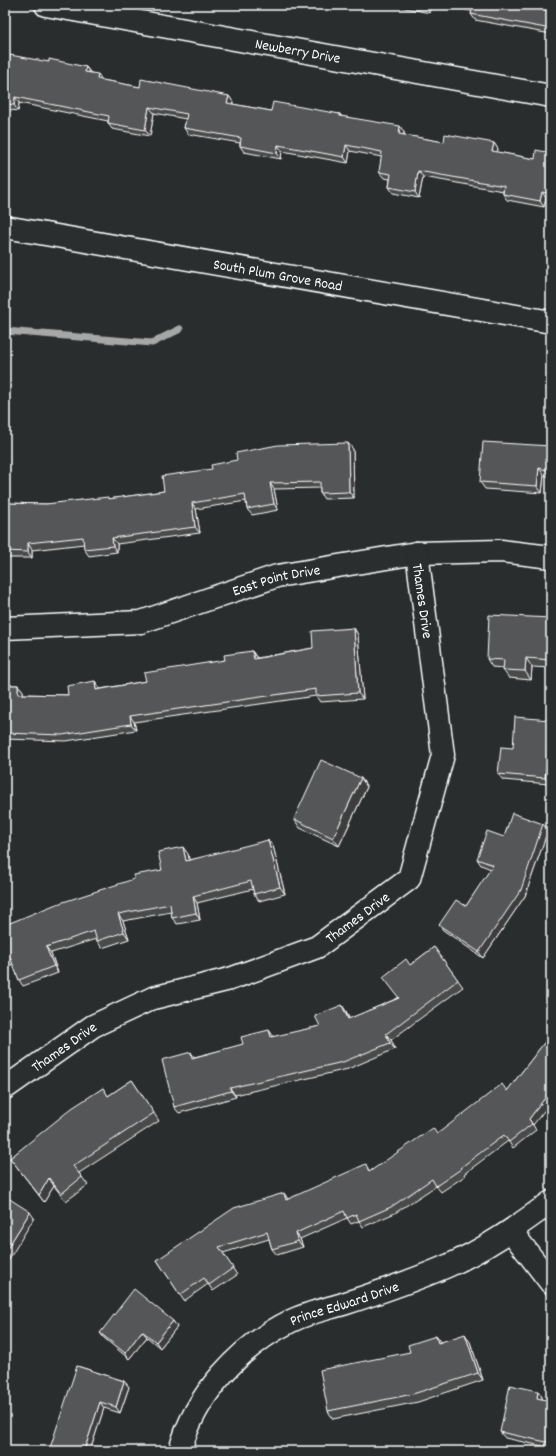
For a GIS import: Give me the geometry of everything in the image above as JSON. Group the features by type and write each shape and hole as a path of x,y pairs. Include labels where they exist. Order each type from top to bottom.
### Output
{"street":[{"name":"Newberry Drive","path":"46,5 551,96"},
{"name":"South Plum Grove Road","path":"5,227 551,322"},
{"name":"East Point Drive","path":"5,628 141,622 278,576 417,554 502,550 551,557"},
{"name":"Thames Drive","path":"5,1088 93,1026 153,998 230,979 317,947 409,878 444,755 417,554"},
{"name":"Prince Edward Drive","path":"180,1451 184,1438 200,1404 225,1370 254,1344 291,1321 369,1295 446,1266 511,1231 551,1202"},
{"path":"511,1231 551,1284"}],"building":[{"path":"465,5 551,5 551,29 471,14 473,6"},
{"path":"10,55 49,62 49,59 86,67 85,72 98,74 97,79 140,87 141,79 229,96 227,103 271,111 273,102 340,114 340,116 400,126 399,134 444,142 445,134 494,143 492,151 535,159 536,150 551,153 551,194 542,192 540,201 503,194 504,186 418,171 415,192 389,187 391,174 379,172 382,152 346,145 344,157 278,145 277,153 240,146 241,138 184,128 187,114 149,107 145,130 108,123 109,116 15,97 14,105 5,104 5,62 8,63"},
{"path":"483,442 551,446 551,471 539,468 537,486 480,482"},
{"path":"348,443 349,492 320,493 320,482 270,483 274,504 247,509 245,494 192,503 195,527 112,538 113,546 84,549 83,537 28,543 28,552 5,551 5,503 46,504 108,497 108,499 164,491 162,476 212,469 211,465 237,460 236,453 278,445"},
{"path":"489,615 551,618 551,660 526,658 525,671 503,670 504,660 487,659"},
{"path":"354,628 358,693 316,696 316,689 130,716 131,724 62,735 5,733 5,685 18,685 18,694 68,695 67,686 95,681 96,690 146,681 144,673 225,660 224,655 252,651 254,659 313,648 312,631"},
{"path":"515,717 550,720 545,778 498,774 501,747 513,748"},
{"path":"321,760 361,778 333,838 294,819"},
{"path":"512,813 543,824 521,890 479,952 439,925 456,900 466,906 493,865 477,859 487,831 504,837"},
{"path":"268,840 280,887 254,894 251,881 193,896 196,913 172,918 170,904 118,914 124,932 97,941 94,931 46,947 54,966 19,980 10,957 5,958 5,925 54,905 134,879 134,875 162,870 158,852 183,847 186,861"},
{"path":"434,947 458,980 386,1034 390,1043 343,1062 230,1088 231,1091 174,1107 162,1060 191,1052 192,1058 243,1044 241,1037 269,1030 271,1037 320,1026 315,1016 342,1005 348,1019 399,998 383,977 406,959 410,965"},
{"path":"551,1034 551,1090 529,1119 532,1124 509,1142 504,1135 460,1168 461,1169 436,1186 432,1179 391,1207 359,1221 356,1214 347,1218 344,1211 296,1233 298,1241 272,1249 267,1232 219,1247 233,1268 209,1285 204,1278 180,1295 157,1260 234,1208 284,1193 286,1200 366,1164 369,1172 433,1128 437,1134 502,1084 507,1091"},
{"path":"132,1080 154,1113 73,1166 82,1177 61,1194 49,1178 39,1195 10,1158 72,1108 103,1088 108,1096"},
{"path":"5,1196 30,1212 5,1252"},
{"path":"134,1289 173,1321 156,1342 142,1331 125,1353 100,1333"},
{"path":"465,1334 478,1373 413,1394 328,1411 320,1370 410,1352 408,1345 436,1336 438,1343"},
{"path":"77,1366 124,1381 116,1407 100,1402 84,1451 49,1451"},
{"path":"510,1385 538,1391 537,1398 551,1401 551,1443 500,1432"}],"waterway":[{"path":"5,331 152,343 180,329"}]}
